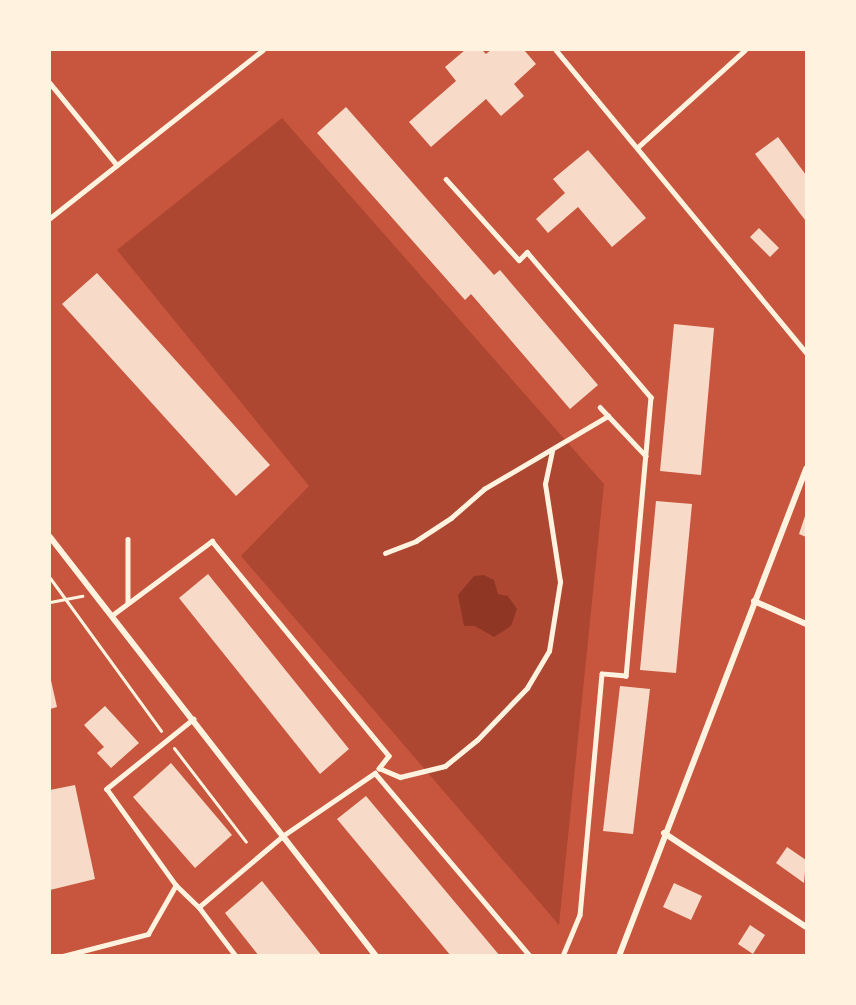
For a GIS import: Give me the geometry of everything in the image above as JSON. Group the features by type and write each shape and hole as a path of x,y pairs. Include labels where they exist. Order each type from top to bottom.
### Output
{"street":[{"path":"619,956 664,833 807,469"},
{"path":"50,537 194,719 376,956"},
{"path":"754,601 807,624"},
{"path":"664,833 807,927"}],"lane":[{"path":"50,218 263,50"},
{"path":"556,50 807,352"},
{"path":"638,147 745,50"},
{"path":"50,83 117,165"},
{"path":"446,179 519,260 527,252 651,397 626,676 602,674 580,915 563,956"},
{"path":"600,407 646,456"},
{"path":"385,554 416,541 451,518 484,489 608,416"},
{"path":"379,768 400,777 445,766 477,740 527,688 549,651 560,582 544,484 552,451"},
{"path":"128,539 128,603"},
{"path":"111,616 212,541 389,756 375,773 284,835 199,907"},
{"path":"194,719 107,789 176,885 199,907 236,956"},
{"path":"375,773 530,956"},
{"path":"63,956 148,934 176,885"}],"path":[{"path":"50,578 168,740 246,842"},
{"path":"50,602 93,594"}],"shaded area":[{"path":"282,118 604,484 559,925 241,556 309,486 117,250"},
{"path":"484,575 494,580 498,594 508,596 517,609 511,626 494,637 475,626 464,626 458,595 474,576"}],"building":[{"path":"465,50 482,50 486,54 491,50 524,50 536,64 514,84 524,96 501,116 486,99 431,147 409,122 456,81 445,67"},
{"path":"346,107 494,275 500,270 598,385 570,409 471,294 465,300 317,133"},
{"path":"778,137 806,175 805,220 755,154"},
{"path":"588,150 646,218 612,247 578,207 548,233 536,219 565,193 553,179"},
{"path":"759,228 779,248 770,257 750,237"},
{"path":"97,273 270,465 236,496 62,304"},
{"path":"674,324 714,328 701,475 660,471"},
{"path":"656,501 692,504 676,673 640,670"},
{"path":"806,513 806,537 799,534"},
{"path":"208,574 349,749 320,774 179,598"},
{"path":"50,676 57,707 50,709"},
{"path":"620,686 650,689 633,834 603,831"},
{"path":"105,706 139,743 111,768 97,753 104,747 84,725"},
{"path":"171,763 232,835 195,868 133,797"},
{"path":"75,785 95,879 50,890 50,790"},
{"path":"366,796 500,956 451,956 337,819"},
{"path":"787,847 806,860 804,883 776,863"},
{"path":"262,881 322,956 259,956 225,913"},
{"path":"674,883 702,896 691,920 663,907"},
{"path":"750,925 765,935 753,954 738,944"}]}
